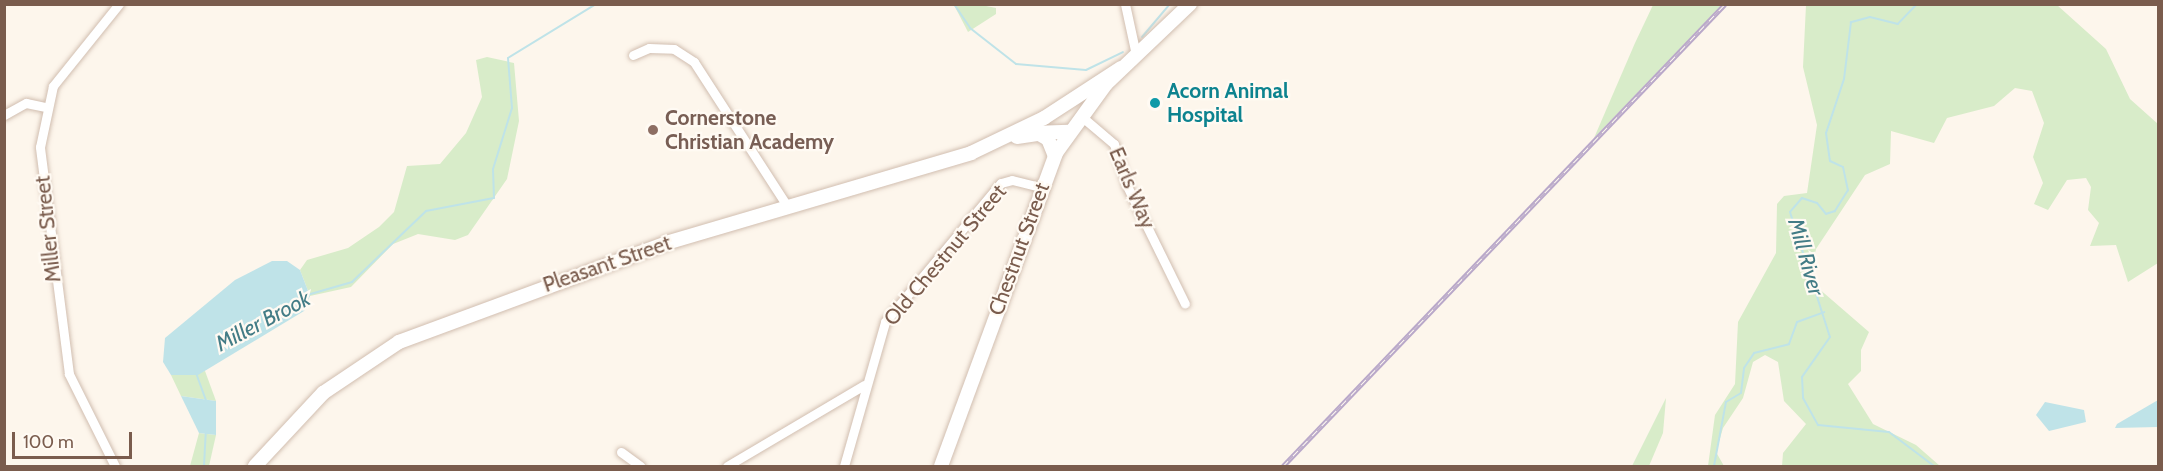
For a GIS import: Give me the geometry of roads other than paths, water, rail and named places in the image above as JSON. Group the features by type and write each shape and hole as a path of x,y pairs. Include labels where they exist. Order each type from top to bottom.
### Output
{"street":[{"name":"Miller Street","path":"115,466 79,399 65,356 40,147 45,107 69,62 119,4"},
{"path":"1125,4 1136,55"},
{"path":"1136,55 1190,4"},
{"path":"633,55 649,48 674,49 694,62 788,206"},
{"name":"Chestnut Street","path":"941,466 1041,187 1055,156 1075,124 1121,68 1136,55"},
{"name":"Pleasant Street","path":"1003,140 1044,118 1121,68"},
{"path":"4,115 26,103 45,107"},
{"path":"1044,118 1075,124"},
{"name":"Pleasant Street","path":"255,466 323,393 399,342 588,269 1003,140 1075,124"},
{"name":"Earls Way","path":"1075,124 1110,138 1130,192 1185,304"},
{"path":"1031,134 1048,140 1055,156"},
{"name":"Old Chestnut Street","path":"844,466 864,385 885,322 1001,183 1012,180 1041,187"},
{"path":"727,466 864,385"},
{"path":"621,452 640,466"}],"water":[{"path":"272,261 287,261 300,270 310,296 304,311 198,375 171,375 163,362 165,338 235,280"},
{"path":"181,396 216,401 216,435 199,433"},
{"path":"2158,400 2158,427 2115,428 2117,424"},
{"path":"2045,402 2084,410 2086,422 2049,431 2036,415"}],"waterway":[{"name":"Miller Brook","path":"307,295 352,282 426,211 494,198 493,169 512,108 508,58 596,4"},
{"name":"Miller Brook","path":"954,4 970,28 1016,64 1086,70 1123,52"},
{"name":"Miller Brook","path":"1142,37 1170,4"},
{"name":"Mill River","path":"1917,4 1898,24 1870,17 1851,22 1844,79 1826,133 1830,161 1843,167 1848,190 1835,211 1826,214 1817,203 1802,198 1790,212 1830,337 1802,377 1803,398 1818,425 1889,432 1934,466"},
{"path":"1714,466 1726,402 1741,393 1744,368 1754,353 1789,344 1797,322 1824,312"},
{"name":"Miller Brook","path":"196,373 206,401"},
{"name":"Miller Brook","path":"204,466 206,433"}],"railway":[{"path":"1283,466 1725,4"}],"place":[{"name":"Acorn Animal Hospital","path":"1155,103"},
{"name":"Cornerstone Christian Academy","path":"653,130"}]}
